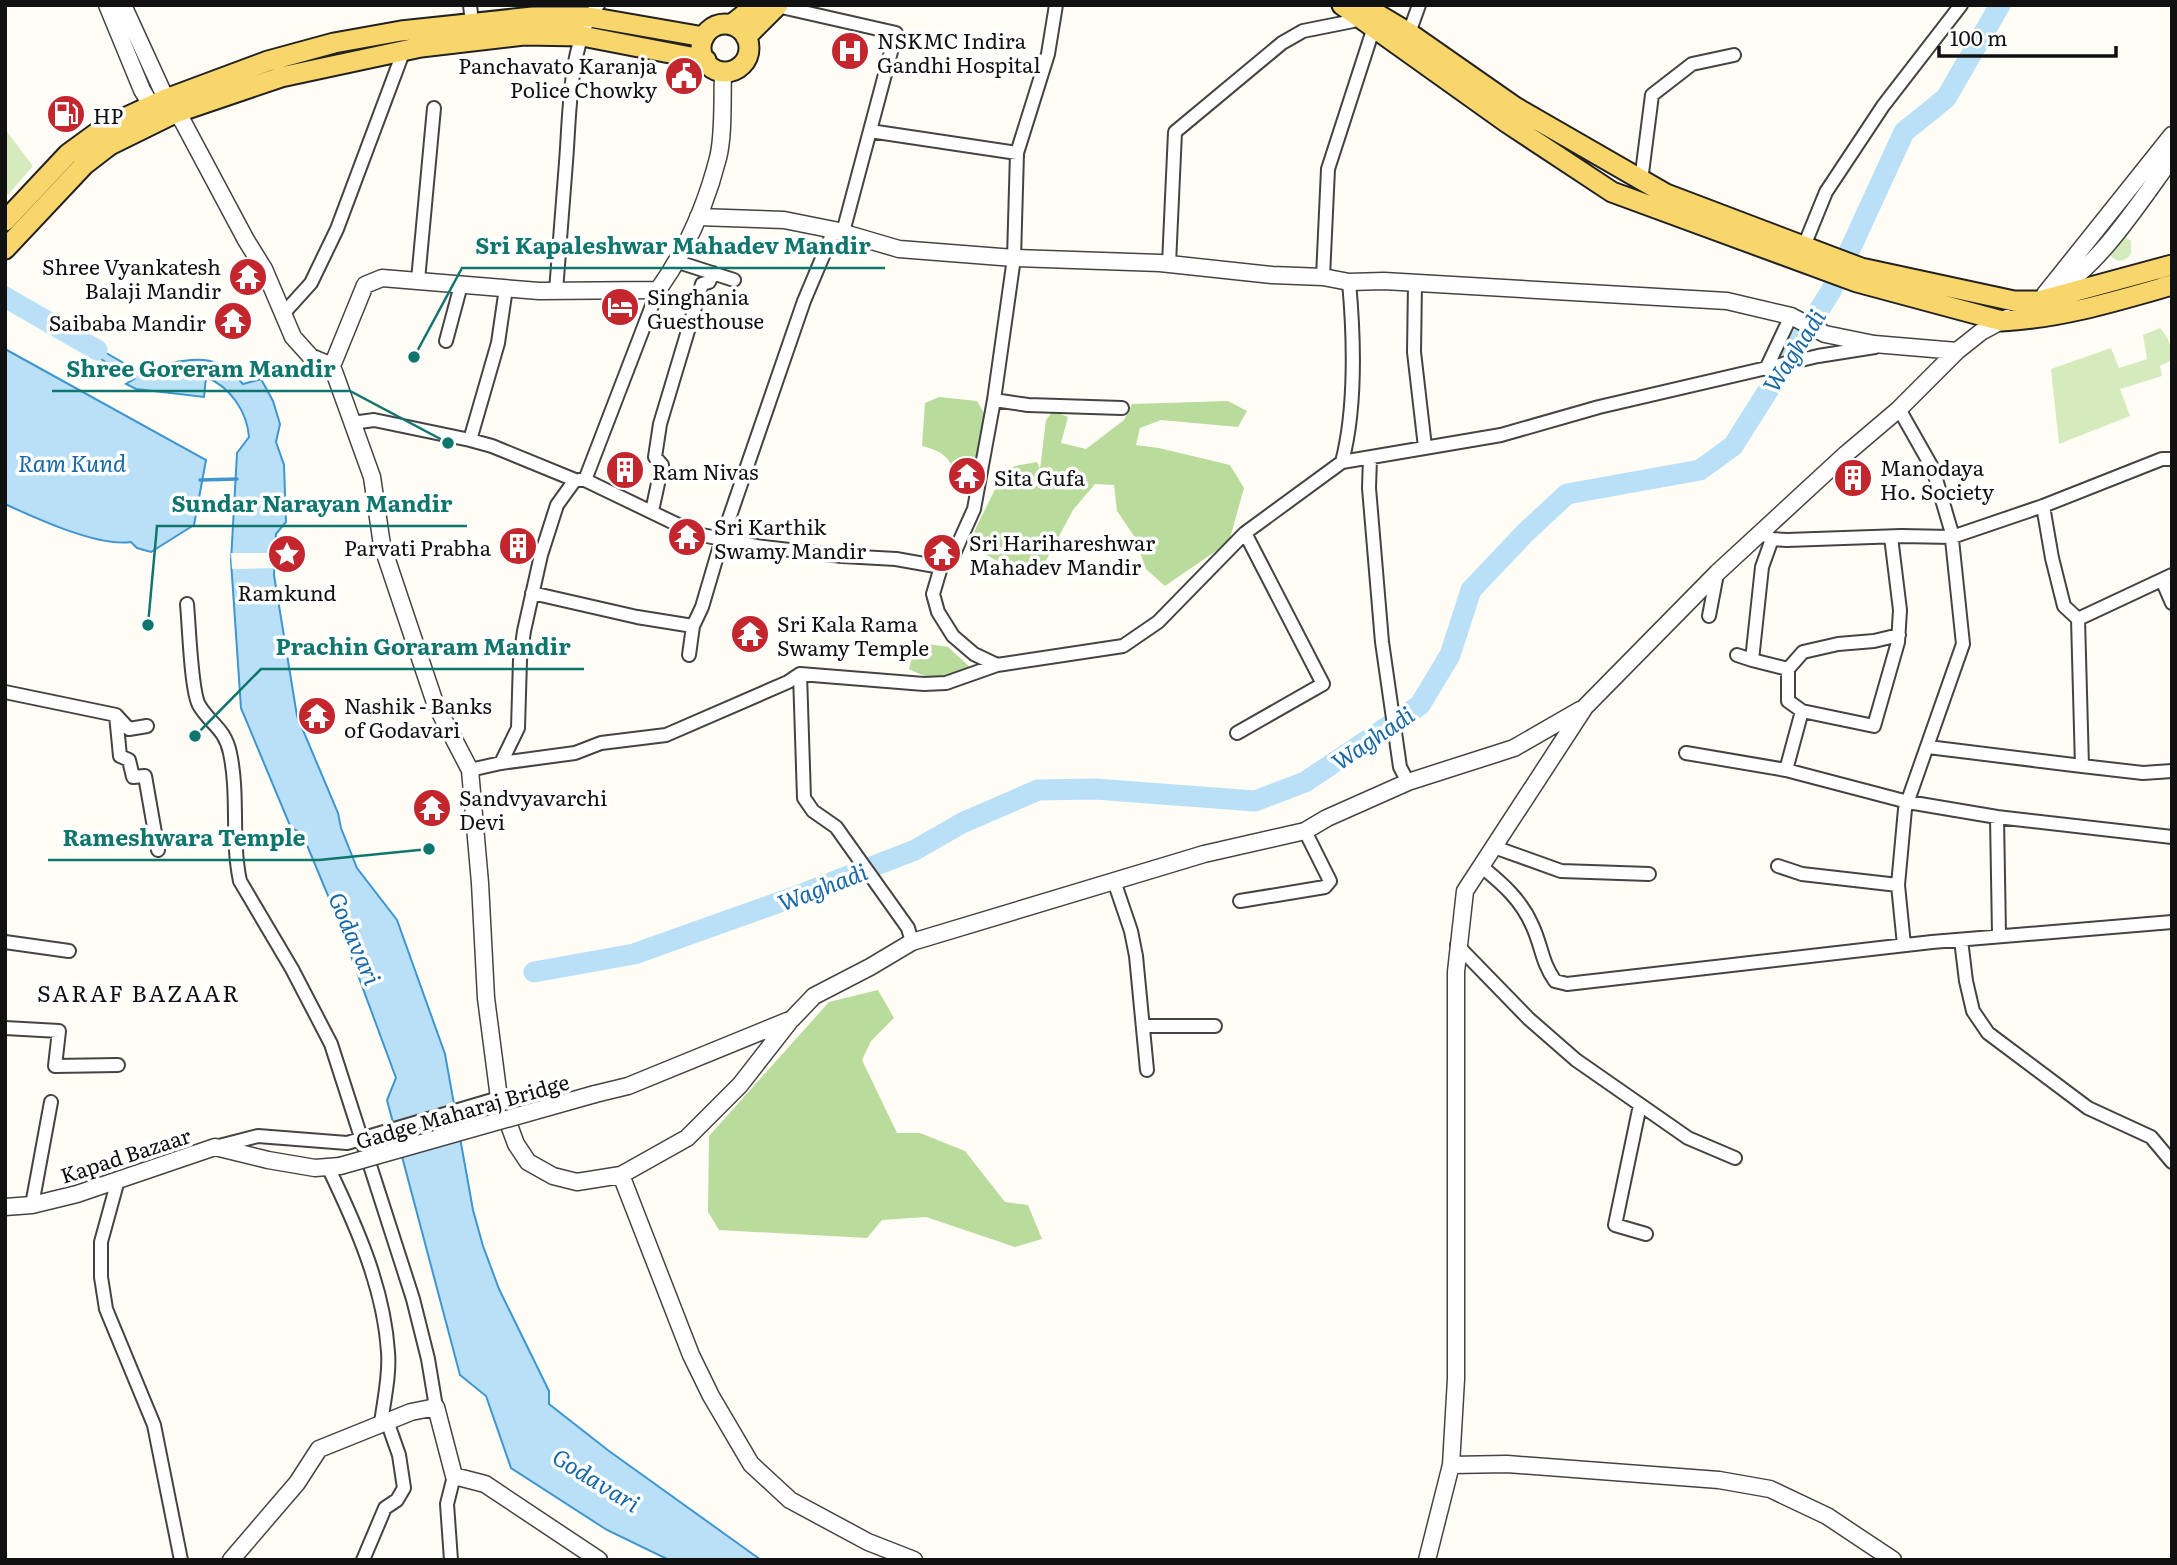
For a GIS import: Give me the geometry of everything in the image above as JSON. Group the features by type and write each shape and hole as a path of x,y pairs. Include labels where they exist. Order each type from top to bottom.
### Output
{"main road":[{"path":"738,31 756,5"},
{"path":"738,31 749,48 744,63 731,72 723,72 709,66 701,52 704,37 716,27 738,31 777,6"},
{"path":"5,221 68,154 105,127 164,106 268,61 334,43 401,31 471,14 533,17 593,11 704,37"},
{"path":"1364,14 1409,33 1515,107 1642,181 1707,212 1859,275 2002,321 2025,320 2087,309 2172,285"},
{"path":"1364,14 1506,122 1612,192 1809,254"},
{"path":"5,249 84,165 164,106 281,76 404,50 524,35 582,36 706,60"},
{"path":"1859,275 2014,301 2039,301 2172,265"}],"street":[{"path":"107,5 142,90 183,122 264,269 293,337 311,357 332,366"},
{"path":"123,5 164,106"},
{"path":"997,666 974,653 953,636 937,612 933,594 941,567 952,558 974,509 994,400 1014,258 1017,153 1048,54 1056,5"},
{"path":"1409,33 1419,5"},
{"path":"1809,254 1826,192 1883,106 1961,5"},
{"path":"689,655 693,626 702,607 722,539 804,301 839,231 870,131 895,33 777,6"},
{"path":"556,290 573,79 582,36 593,11"},
{"path":"1169,264 1175,132 1282,43 1303,32 1353,21 1364,14"},
{"path":"1323,277 1328,169 1364,14"},
{"path":"284,314 311,283 337,229 404,50"},
{"path":"1642,181 1652,95 1692,64 1734,55"},
{"path":"501,763 518,729 520,660 541,555 557,505 580,480 658,290 678,262 698,217 718,157 723,72"},
{"path":"418,280 434,108"},
{"path":"870,131 1017,153"},
{"path":"2039,301 2172,135"},
{"path":"1427,1560 1451,1465 1456,1379 1457,945 1465,891 1585,707 1717,573 1766,536 1846,454 1899,409 1957,351 1981,332 2067,285 2123,224 2172,159"},
{"path":"698,217 784,220 839,231 899,249 1014,258 1169,264 1272,275 1323,277 1349,282 1415,283 1727,301 1791,316 1825,334 1886,345 1957,351"},
{"path":"678,262 734,280"},
{"path":"652,511 663,465 655,457 660,424 702,284 709,282 713,273"},
{"path":"658,290 506,288 382,278 365,285 332,366 372,477 382,545 435,703 470,770 486,998 499,1097 516,1144 528,1162 553,1176 577,1182 621,1175 687,1138 740,1085 792,1019 814,996 912,942 1204,855 1305,831 1327,818 1408,782 1514,748 1585,707"},
{"path":"1342,462 1348,439 1353,357 1349,282"},
{"path":"1415,283 1414,352 1425,447"},
{"path":"446,341 461,285"},
{"path":"470,440 498,343 506,288"},
{"path":"1770,368 1791,316"},
{"path":"470,770 575,753 601,743 666,735 788,682 800,674 924,684 946,683 997,666 1123,646 1158,622 1245,533 1342,462 1501,435 1600,407 1818,356 1886,345"},
{"path":"994,400 1028,405 1122,408"},
{"path":"1899,409 1933,469 1952,537 1963,644 1905,809 1898,885 1904,945"},
{"path":"352,423 374,420 492,446 580,480 697,534 793,550 896,559 941,567"},
{"path":"1370,458 1369,488 1382,642 1400,766 1408,782"},
{"path":"1766,536 1952,537 2043,506 2162,459 2172,459"},
{"path":"2043,506 2064,607 2078,619 2082,766"},
{"path":"1237,733 1323,684 1245,533"},
{"path":"1752,660 1766,536"},
{"path":"1891,537 1900,610 1899,635 1874,726 1801,711 1788,701 1788,668 1802,652 1899,635"},
{"path":"1709,616 1717,573"},
{"path":"2078,619 2167,578 2172,603"},
{"path":"532,593 637,617 693,626"},
{"path":"187,604 198,704 221,730 230,751 236,794 237,866 240,881 287,960 331,1044 413,1299 454,1476 447,1504 452,1560"},
{"path":"1737,655 1788,668"},
{"path":"800,674 804,798 813,811 836,827 908,928 912,942"},
{"path":"5,692 116,715 129,729 147,726"},
{"path":"1786,770 1801,711"},
{"path":"116,715 120,756 129,760 133,777 145,776 158,850"},
{"path":"1928,747 2143,773 2172,771"},
{"path":"1686,753 1786,770 1908,802 1997,817 2172,837"},
{"path":"1997,817 1999,935"},
{"path":"1240,901 1325,887 1330,881 1305,831"},
{"path":"1494,847 1561,872 1649,874"},
{"path":"1778,866 1802,874 1898,885"},
{"path":"1482,867 1514,893 1532,925 1544,965 1555,981 1567,984 1999,935 2172,922"},
{"path":"1114,881 1131,931 1136,956 1147,1070"},
{"path":"1961,940 1973,1011 1988,1033 2088,1108 2151,1137 2172,1162"},
{"path":"5,942 69,951"},
{"path":"1457,945 1529,1020 1576,1060 1688,1138 1735,1158"},
{"name":"Gadge Maharaj Bridge","path":"334,1167 628,1086 792,1019"},
{"path":"1143,1026 1215,1026"},
{"path":"5,1028 59,1031 55,1066 118,1065"},
{"path":"215,1147 258,1136 347,1143 499,1097"},
{"path":"32,1205 51,1102"},
{"path":"1640,1105 1615,1224 1646,1234"},
{"name":"Kapad Bazaar","path":"5,1208 32,1205 118,1180 215,1147 279,1162 315,1168 334,1167"},
{"path":"334,1167 385,1317 389,1356 384,1422 399,1455 404,1489 397,1500 385,1508 363,1560"},
{"path":"621,1175 691,1355 751,1464 790,1500 868,1542 914,1560"},
{"path":"118,1180 101,1242 101,1277 106,1309 154,1425 181,1560"},
{"path":"231,1560 297,1483 319,1450 411,1412 436,1407"},
{"path":"1451,1465 1507,1464 1719,1480 1770,1489 1827,1516 1893,1560"},
{"path":"454,1476 485,1484 599,1560"}],"green space":[{"path":"5,129 33,166 8,195 5,189"},
{"path":"2124,236 2131,241 2131,254 2121,261 2112,257 2107,249"},
{"path":"2160,328 2169,343 2172,360 2160,366 2162,376 2120,389 2130,416 2059,444 2051,369 2111,348 2119,368 2147,359 2143,335"},
{"path":"939,397 977,401 984,413 976,489 961,491 949,461 940,453 922,446 925,403"},
{"path":"1228,401 1247,411 1238,427 1161,420 1140,428 1136,445 1230,465 1244,488 1229,542 1165,586 1146,569 1134,536 1117,511 1114,485 1095,484 1073,510 1042,568 1021,574 981,552 973,534 1004,471 1037,462 1040,469 1046,420 1053,411 1068,417 1061,443 1086,449 1124,420 1132,404"},
{"path":"928,644 948,647 970,667 963,675 941,678 924,676 909,669 914,650"},
{"path":"878,990 894,1018 871,1041 862,1060 897,1133 920,1133 965,1151 1005,1202 1028,1205 1042,1239 1015,1247 926,1217 882,1220 867,1238 719,1230 708,1212 709,1136 829,1002"}],"water":[{"path":"73,334 143,374 166,374 164,364 207,360 224,367 243,384 261,379 273,401 280,424 276,442 284,465 286,522 276,534 274,575 297,716 338,813 357,868 397,920 445,1054 473,1210 499,1289 549,1391 549,1404 609,1451 761,1560 669,1560 607,1530 511,1468 486,1396 460,1375 387,1100 396,1078 334,910 302,833 291,828 241,708 231,561 237,453 249,437 245,418 230,394 206,377 204,397 136,389 126,384 134,379 69,340"},
{"name":"Ram Kund","path":"5,349 206,460 194,525 151,552 137,548 131,542 85,536 5,504"}],"pier":[{"path":"231,553 274,553 274,568 232,569"}],"waterway":[{"name":"Waghadi","path":"534,972 634,954 794,897 915,850 962,823 1038,790 1095,789 1255,801 1305,782 1420,705 1450,655 1471,590 1526,532 1567,494 1700,470 1733,446 1831,291 1904,132 1946,98 2000,5"},
{"name":"Godavari","path":"5,297 97,350"},
{"path":"200,480 237,479"}],"place":[{"name":"NSKMC Indira Gandhi Hospital","path":"850,51"},
{"name":"Panchavato Karanja Police Chowky","path":"684,76"},
{"name":"HP","path":"66,114"},
{"name":"Shree Vyankatesh Balaji Mandir","path":"248,277"},
{"name":"Singhania Guesthouse","path":"620,307"},
{"name":"Saibaba Mandir","path":"233,321"},
{"name":"Sri Kapaleshwar Mahadev Mandir","path":"414,357"},
{"name":"Shree Goreram Mandir","path":"448,443"},
{"name":"Ram Nivas","path":"625,470"},
{"name":"Sita Gufa","path":"967,476"},
{"name":"Manodaya Ho. Society","path":"1853,478"},
{"name":"Sri Karthik Swamy Mandir","path":"687,537"},
{"name":"Parvati Prabha","path":"518,546"},
{"name":"Sri Harihareshwar Mahadev Mandir","path":"942,553"},
{"name":"Ramkund","path":"287,554"},
{"name":"Sundar Narayan Mandir","path":"148,625"},
{"name":"Sri Kala Rama Swamy Temple","path":"750,634"},
{"name":"Nashik - Banks of Godavari","path":"317,716"},
{"name":"Prachin Goraram Mandir","path":"195,736"},
{"name":"Sandvyavarchi Devi","path":"432,808"},
{"name":"Rameshwara Temple","path":"429,849"}],"district":[{"name":"SARAF BAZAAR","path":"139,992"}]}
